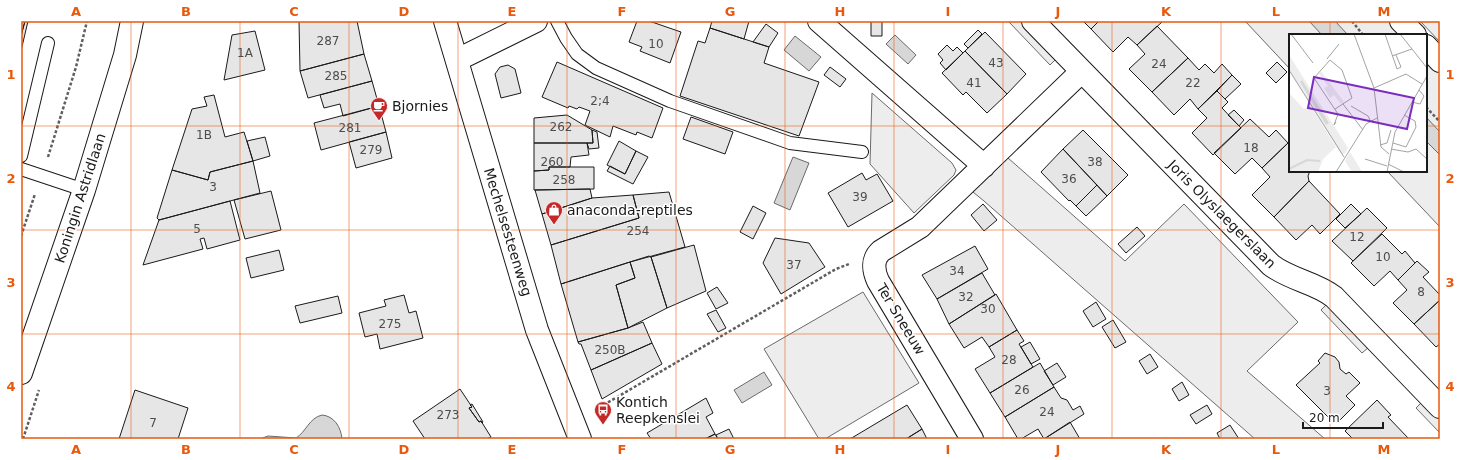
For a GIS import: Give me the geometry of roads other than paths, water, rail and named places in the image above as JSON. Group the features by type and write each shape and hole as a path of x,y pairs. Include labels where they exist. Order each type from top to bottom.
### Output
{"street":[{"name":"Koningin Astridlaan","path":"21,373 84,190 125,55 132,21"},
{"name":"Mechelsesteenweg","path":"445,21 537,330 577,431"},
{"path":"457,60 536,21"},
{"path":"820,21 984,166 1081,72"},
{"name":"Joris Olyslaegerslaan","path":"1033,21 1081,72 1271,265 1288,276 1320,288 1334,297 1440,407"},
{"path":"1401,21 1414,34"},
{"path":"1427,47 1440,61"},
{"name":"Ter Sneeuw","path":"972,439 875,275 874,262 876,256 881,251 920,227 984,166"}],"lane":[{"path":"557,21 577,54 596,68 670,101 790,143 862,152"},
{"path":"21,156 48,43"},
{"path":"21,169 84,190"}],"place":[{"name":"Bjornies","path":"379,121"},
{"name":"anaconda-reptiles","path":"554,225"},
{"name":"Kontich Reepkenslei","path":"603,425"}]}
